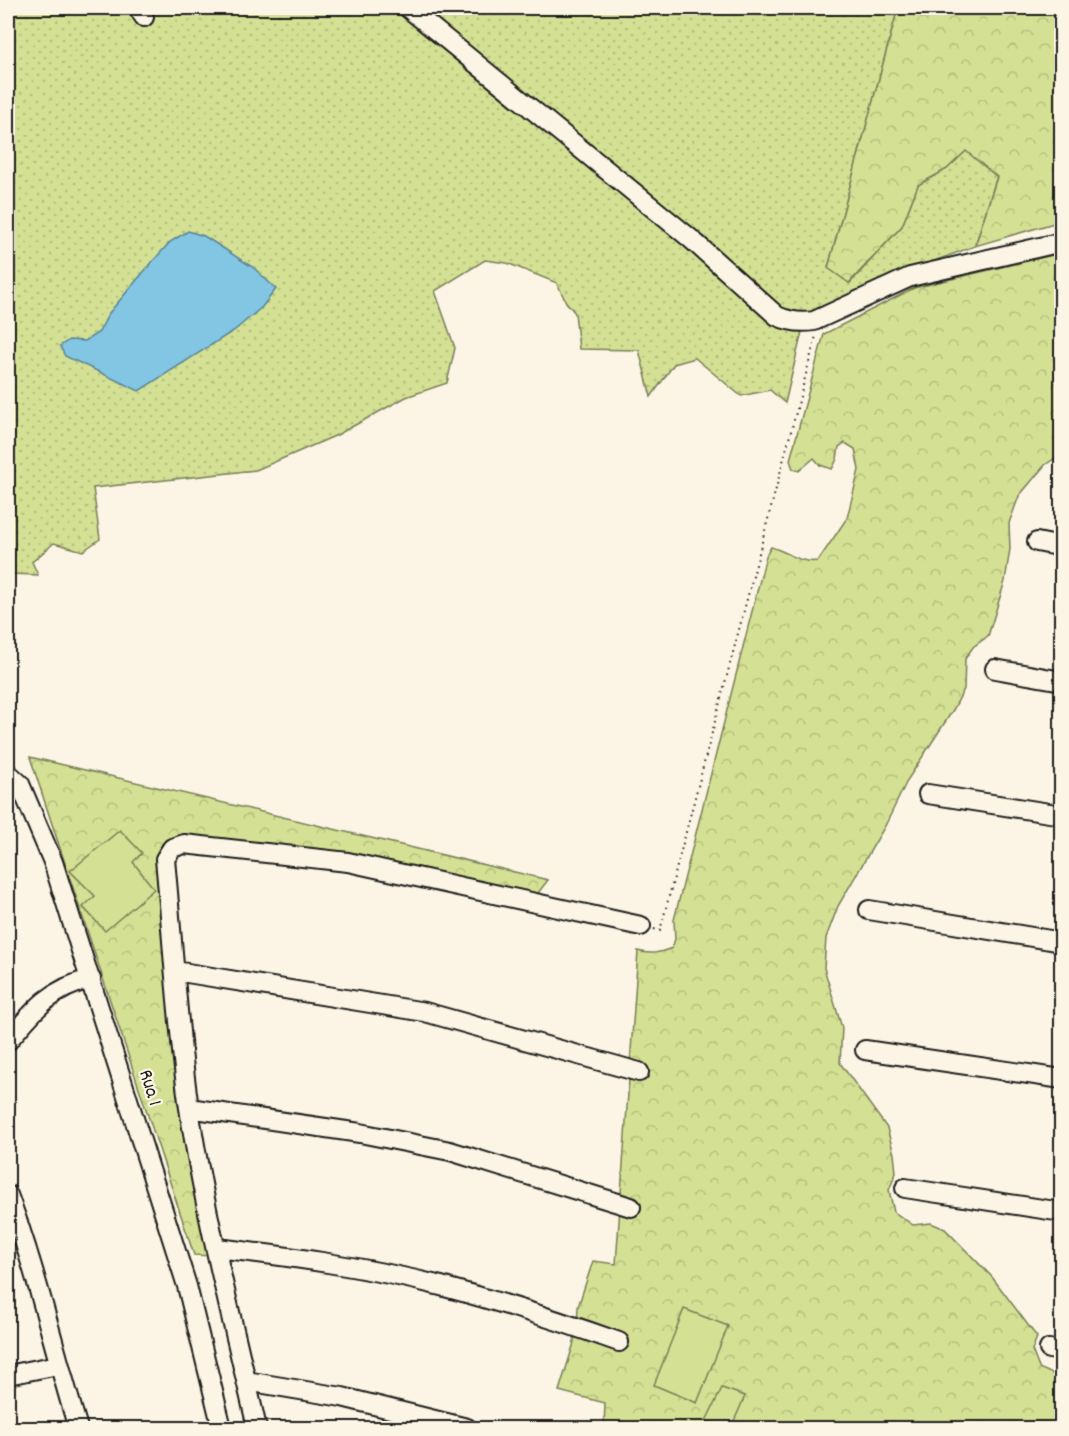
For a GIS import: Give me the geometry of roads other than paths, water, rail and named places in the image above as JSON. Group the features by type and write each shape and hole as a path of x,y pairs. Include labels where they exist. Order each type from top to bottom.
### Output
{"street":[{"path":"408,8 691,239 777,316 786,320 804,323 814,321 910,277 1062,242"},
{"path":"1037,542 1062,547"},
{"path":"995,669 1062,681"},
{"name":"Rua 1","path":"8,773 20,784 53,862 187,1286 222,1428"},
{"path":"928,794 1062,815"},
{"path":"257,1428 189,1108 165,859 172,848 184,844 348,862 641,926"},
{"path":"869,910 1062,942"},
{"path":"175,971 425,1012 639,1072"},
{"path":"8,1041 46,998 75,983 91,979"},
{"path":"866,1050 1062,1079"},
{"path":"189,1108 360,1132 450,1151 631,1207"},
{"path":"906,1188 1062,1212"},
{"path":"9,1200 23,1237 78,1428"},
{"path":"217,1248 305,1258 438,1286 530,1311 619,1342"},
{"path":"8,1375 58,1365"},
{"path":"246,1381 342,1397 467,1428"}],"water":[{"path":"188,231 204,236 254,268 276,289 262,307 235,330 139,391 65,356 60,346 69,340 85,341 99,332 109,313 153,261 170,242"}]}
